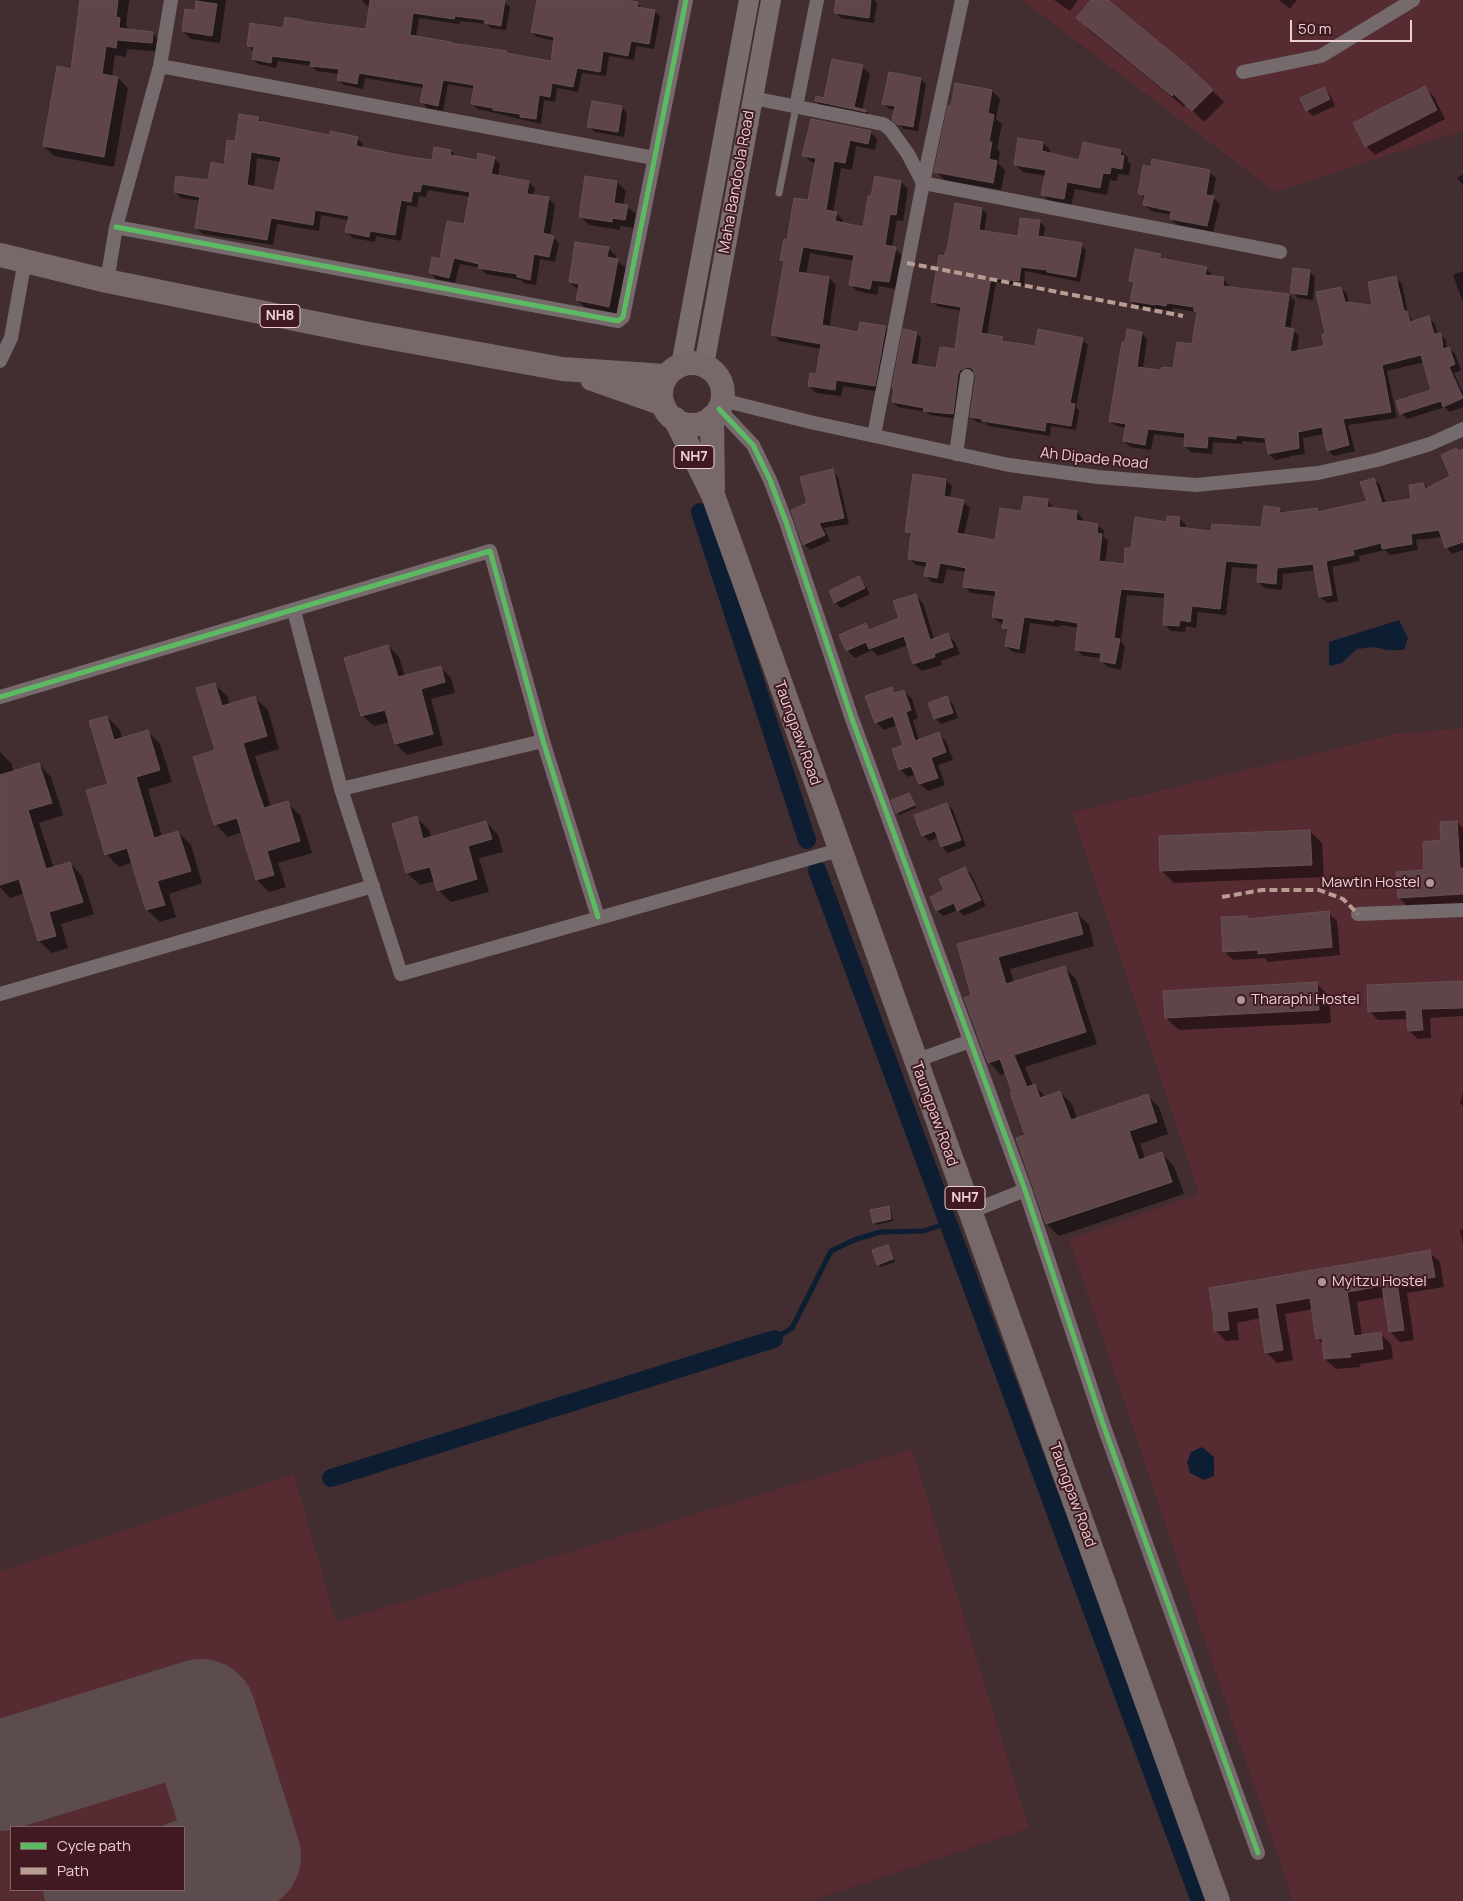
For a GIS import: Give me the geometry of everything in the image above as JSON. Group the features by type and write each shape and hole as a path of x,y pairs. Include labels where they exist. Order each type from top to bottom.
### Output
{"highway":[{"name":"NH8","path":"0,255 107,281 364,333 562,369 684,369"},
{"name":"NH8","path":"562,369 669,412"},
{"path":"684,369 717,375 723,392 718,409 704,422 684,423 669,412 661,394 662,385 684,369"},
{"name":"Taungpaw Road","path":"713,495 718,409"},
{"name":"Taungpaw Road","path":"669,412 713,495 1218,1901"}],"main road":[{"name":"Maha Bandoola Road","path":"684,369 753,98 760,0"},
{"name":"Maha Bandoola Road","path":"684,369 760,0"}],"street":[{"path":"107,281 116,226 160,66 171,0"},
{"path":"116,226 618,321 623,317 686,0"},
{"path":"796,107 817,0"},
{"path":"874,435 923,183 962,0"},
{"path":"1243,72 1321,56 1413,0"},
{"path":"160,66 654,158"},
{"path":"753,98 883,124 890,129 908,154 923,183"},
{"path":"923,183 1280,252"},
{"path":"0,361 11,338 25,260"},
{"path":"956,454 967,376"},
{"path":"718,409 753,445 770,480 786,522 852,719 1025,1190 1108,1436 1258,1853"},
{"name":"Ah Dipade Road","path":"718,409 810,422 1008,466 1071,474 1196,485 1318,473 1377,460 1430,444 1463,429"},
{"path":"0,697 294,611 490,551 543,741 598,917"},
{"path":"294,611 341,789 401,974 839,850"},
{"path":"341,789 543,741"},
{"path":"0,994 373,886"},
{"path":"1358,914 1463,910"},
{"path":"916,1062 970,1041"},
{"path":"970,1212 1025,1190"}],"lane":[{"path":"779,193 796,107"}],"shaded area":[{"path":"1022,0 1463,0 1463,131 1275,192"},
{"path":"1463,728 1463,1901 1293,1901 1069,1239 1199,1194 1072,812 1396,734"},
{"path":"912,1449 1029,1828 810,1901 0,1901 0,1571 294,1474 336,1622"}],"water":[{"path":"1399,620 1408,638 1404,650 1388,650 1374,647 1357,649 1342,663 1329,666 1329,642"},
{"path":"1202,1447 1214,1457 1214,1476 1204,1480 1190,1473 1187,1462 1191,1452"}],"building":[{"path":"80,0 118,0 116,17 120,18 119,28 153,32 152,43 117,40 116,48 106,46 102,74 118,77 104,157 43,146 57,66 71,69"},
{"path":"370,0 505,0 501,26 484,23 485,20 455,16 454,19 413,13 410,35 507,51 506,53 551,61 554,37 531,32 537,0 625,0 638,2 637,7 655,10 649,44 631,41 628,56 603,51 600,72 577,68 573,87 552,83 550,97 539,95 536,119 520,117 520,114 471,104 474,85 443,80 438,106 420,102 424,84 359,73 357,84 337,80 339,69 310,66 311,61 272,56 271,63 252,59 254,47 247,46 250,23 283,28 285,17 366,29"},
{"path":"836,0 871,0 869,18 834,13"},
{"path":"1091,0 1108,0 1189,67 1213,90 1192,111 1174,94 1172,96 1076,18"},
{"path":"196,1 217,4 212,36 182,31 185,9 195,10"},
{"path":"832,59 863,65 854,107 866,110 866,112 815,101 816,96 824,98"},
{"path":"889,72 921,78 913,127 897,124 892,120 895,106 882,104"},
{"path":"955,83 992,90 988,113 994,115 989,142 992,142 989,159 997,161 993,183 934,172 948,106 951,106"},
{"path":"1425,86 1437,110 1365,147 1353,123"},
{"path":"1324,87 1330,99 1306,111 1300,98"},
{"path":"592,101 622,106 618,132 587,127"},
{"path":"239,114 259,117 258,121 330,135 330,131 358,137 356,146 404,156 432,160 434,147 451,150 450,155 477,160 478,153 495,157 491,174 529,181 527,194 549,197 543,233 554,236 549,257 534,254 530,280 517,277 517,274 478,268 479,264 454,258 449,278 429,273 432,257 440,259 447,221 464,224 470,192 422,184 420,192 413,191 411,202 401,200 395,235 370,231 369,237 345,232 349,216 315,210 313,225 271,218 267,240 195,228 200,197 174,192 176,176 208,180 211,162 224,165 227,140 235,141","holes":["251,152 281,157 274,191 247,185"]},
{"path":"811,119 871,131 868,144 850,140 845,163 834,161 826,210 837,212 835,221 863,227 868,196 871,196 875,176 901,181 896,215 890,214 885,245 896,247 889,282 872,280 870,289 849,285 854,255 803,247 798,272 829,277 822,325 858,332 860,322 886,326 875,386 836,380 835,390 808,386 810,373 816,374 821,344 771,335 784,261 780,260 784,239 787,240 794,198 808,200 816,158 802,156"},
{"path":"1018,138 1043,142 1042,151 1079,160 1083,142 1121,150 1120,155 1124,156 1122,169 1111,167 1110,174 1103,173 1100,188 1067,182 1064,199 1041,195 1046,170 1014,165"},
{"path":"1152,159 1210,170 1206,195 1214,196 1207,226 1170,219 1171,211 1143,205 1145,195 1138,194 1143,165 1151,167"},
{"path":"585,176 617,181 614,203 628,205 625,220 612,218 612,222 579,217"},
{"path":"955,203 982,208 979,230 1018,236 1020,218 1040,220 1038,236 1082,243 1076,277 1047,272 1047,270 1021,267 1019,281 991,278 981,333 1003,337 1002,341 1035,346 1038,329 1083,338 1070,403 1075,404 1071,426 1046,422 1045,431 982,421 982,419 970,417 976,377 973,369 968,367 960,370 958,374 953,414 923,411 924,408 892,402 894,388 892,388 903,329 917,332 911,364 936,368 940,347 955,349 961,307 931,302 939,255 944,256 947,250"},
{"path":"575,242 609,247 607,257 618,259 609,307 576,300 579,284 569,282"},
{"path":"1135,249 1161,254 1160,258 1207,267 1205,275 1224,277 1223,286 1289,294 1284,327 1294,329 1290,352 1324,346 1322,334 1325,333 1316,292 1341,287 1345,302 1372,305 1368,282 1396,276 1404,311 1407,311 1410,322 1429,316 1434,334 1441,333 1443,349 1449,347 1455,364 1449,367 1463,398 1443,407 1441,401 1400,414 1396,401 1431,390 1421,355 1382,365 1391,412 1343,419 1349,445 1327,451 1322,427 1298,432 1299,448 1268,454 1265,438 1236,435 1236,439 1208,436 1207,448 1184,446 1185,433 1148,429 1145,445 1123,441 1126,424 1109,421 1122,342 1125,342 1127,329 1142,332 1137,367 1161,370 1162,367 1173,368 1177,342 1192,344 1197,312 1194,311 1194,307 1167,303 1166,306 1155,305 1130,301 1134,282 1129,281"},
{"path":"1293,268 1310,270 1307,295 1290,293"},
{"path":"1456,448 1458,451 1463,449 1463,542 1445,548 1439,530 1411,534 1412,544 1382,549 1381,543 1353,550 1354,555 1326,561 1332,595 1319,597 1313,564 1277,568 1276,584 1257,582 1258,564 1226,561 1220,609 1192,606 1190,622 1180,620 1179,626 1163,625 1165,593 1121,589 1114,638 1120,639 1115,664 1100,661 1101,653 1075,650 1078,623 1054,619 1054,621 1024,617 1019,649 1005,646 1008,629 1002,628 1004,619 992,617 996,591 963,587 966,568 940,563 937,578 924,576 927,562 908,559 911,533 905,532 913,474 946,479 944,496 964,500 957,533 995,540 1000,508 1021,511 1024,496 1048,499 1047,507 1077,511 1076,520 1098,524 1097,533 1102,534 1099,561 1124,564 1125,548 1131,548 1135,517 1167,522 1167,516 1180,517 1179,527 1211,531 1212,524 1261,527 1264,506 1280,508 1280,513 1317,508 1318,512 1367,501 1360,482 1374,478 1382,503 1411,499 1409,485 1423,483 1425,489 1450,476 1441,455"},
{"path":"833,469 844,518 819,523 825,535 803,545 791,510 807,503 800,477"},
{"path":"859,576 865,588 834,603 829,591"},
{"path":"916,594 930,640 948,633 953,647 934,654 935,657 913,664 904,636 869,649 866,642 846,651 839,635 866,623 869,630 899,618 893,601"},
{"path":"388,645 398,677 441,666 445,682 421,689 433,734 395,744 385,710 361,716 344,658"},
{"path":"215,683 222,706 255,696 267,736 243,743 256,785 264,808 288,801 300,841 267,851 274,875 256,880 237,818 214,825 193,757 215,750 196,688"},
{"path":"892,687 894,693 904,690 911,710 906,712 915,741 939,732 946,752 931,758 938,778 919,784 911,766 899,770 892,749 903,745 893,716 875,723 865,696"},
{"path":"947,696 953,713 934,719 928,703"},
{"path":"107,716 114,740 148,730 160,770 136,777 154,838 178,831 191,871 157,881 165,905 146,910 127,848 105,855 86,790 108,784 89,721"},
{"path":"39,763 52,803 28,810 46,869 70,862 83,902 49,912 56,936 38,941 19,879 0,885 0,775"},
{"path":"909,793 915,805 896,813 891,800"},
{"path":"947,803 961,840 941,847 935,831 922,836 914,815"},
{"path":"417,816 423,839 486,821 492,839 468,846 477,879 437,891 430,867 406,873 392,824"},
{"path":"1457,821 1460,868 1463,868 1463,894 1398,898 1396,872 1424,870 1423,842 1441,840 1440,822"},
{"path":"1310,830 1312,865 1160,871 1159,836"},
{"path":"965,867 981,900 957,911 954,903 936,911 930,897 944,890 939,879"},
{"path":"1329,911 1332,947 1258,954 1258,950 1223,952 1221,917 1248,916 1248,919"},
{"path":"1077,912 1083,934 998,957 1006,984 1065,966 1086,1032 1014,1055 1027,1087 1035,1084 1040,1098 1060,1091 1071,1120 1148,1094 1157,1122 1129,1131 1139,1160 1162,1152 1172,1182 1046,1224 1016,1138 1025,1135 1010,1093 1012,1092 1000,1059 988,1063 964,998 971,995 957,944"},
{"path":"1463,981 1463,1008 1421,1009 1423,1030 1408,1031 1406,1010 1368,1012 1367,985"},
{"name":"Tharaphi Hostel","path":"1317,982 1319,1010 1165,1018 1163,991"},
{"path":"889,1206 891,1219 873,1223 870,1210"},
{"path":"888,1245 893,1259 877,1265 872,1250"},
{"path":"1430,1250 1435,1277 1397,1283 1404,1330 1389,1332 1382,1286 1347,1292 1354,1336 1381,1332 1383,1349 1350,1353 1351,1357 1324,1359 1322,1338 1316,1339 1310,1298 1275,1304 1283,1350 1265,1353 1258,1307 1227,1312 1229,1330 1214,1331 1209,1288"}],"waterway":[{"path":"700,512 807,840"},
{"path":"817,870 1200,1901"},
{"path":"774,1339 792,1328 831,1251 854,1240 880,1232 924,1231 947,1223"},
{"path":"331,1478 774,1339"}],"taxiway":[{"path":"65,1891 69,1901"}],"runway":[{"path":"0,1776 201,1714 246,1856 185,1876"},
{"path":"101,1901 135,1891"}],"marked path":[{"path":"907,263 1183,316"},
{"path":"1222,897 1262,890 1319,890 1343,899 1358,914"}],"cycle path":[{"path":"116,227 618,321 623,317 686,0"},
{"path":"719,409 753,445 770,480 786,522 852,719 1025,1190 1104,1427 1258,1853"},
{"path":"0,697 490,551 543,741 598,917"}],"place":[{"name":"Mawtin Hostel","path":"1430,883"},
{"name":"Tharaphi Hostel","path":"1241,1000"},
{"name":"Myitzu Hostel","path":"1322,1282"}]}
